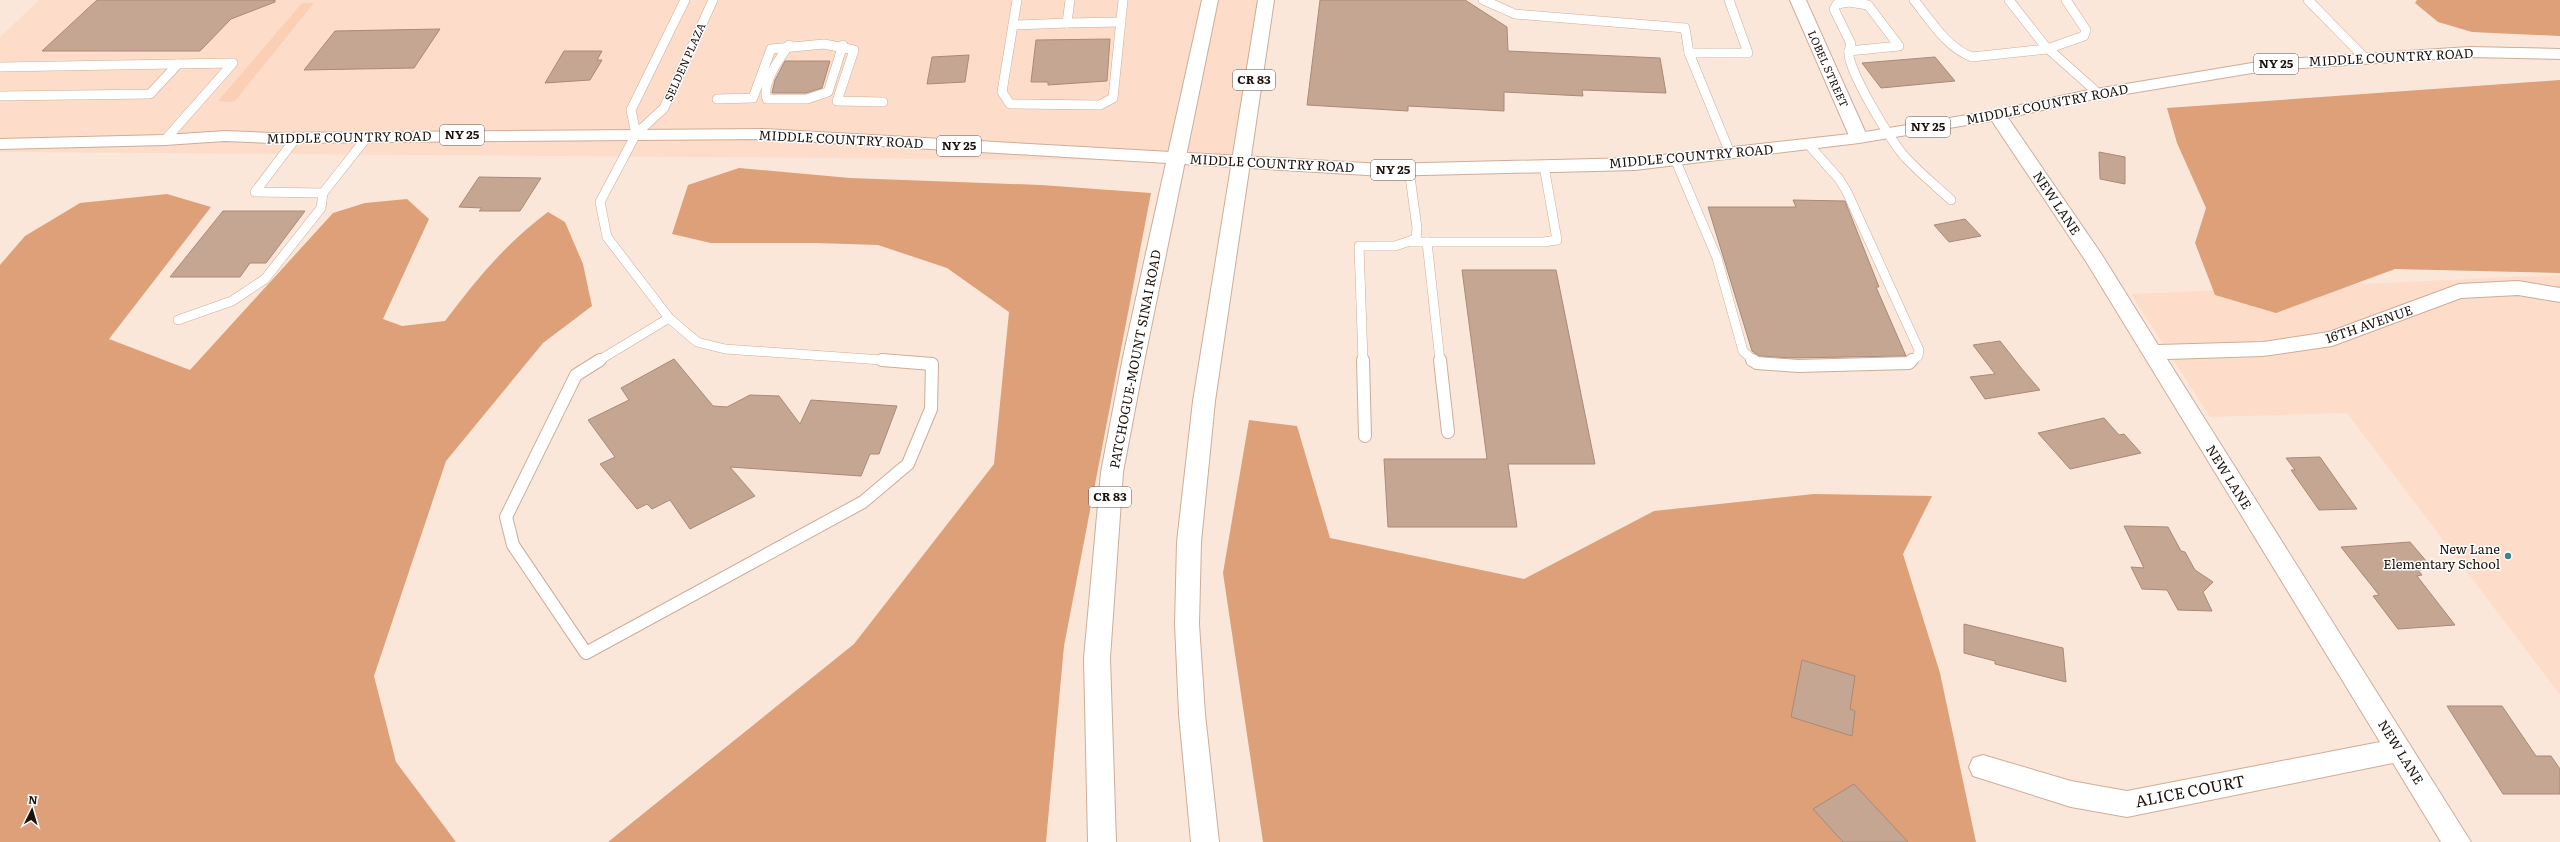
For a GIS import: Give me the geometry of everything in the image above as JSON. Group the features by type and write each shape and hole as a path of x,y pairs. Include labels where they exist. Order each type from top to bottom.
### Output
{"main road":[{"name":"PATCHOGUE-MOUNT SINAI ROAD","path":"1102,842 1097,658 1110,494 1121,419 1175,157 1210,0"},
{"name":"CR 83","path":"1205,842 1192,714 1189,654 1189,542 1195,465 1204,401 1266,0"},
{"name":"LOBEL STREET","path":"1798,0 1859,138"},
{"name":"MIDDLE COUNTRY ROAD","path":"0,144 164,140 225,136 296,138 764,134 1383,170 1635,164 1859,138 1997,115 2099,94 2270,64 2364,57 2470,52 2560,54"},
{"name":"NEW LANE","path":"1997,115 2095,260 2457,842"},
{"name":"16TH AVENUE","path":"2152,352 2263,349 2332,339 2459,291 2518,288 2560,296"},
{"name":"ALICE COURT","path":"1983,767 2071,794 2127,804 2400,750"}],"lane":[{"name":"SELDEN PLAZA","path":"636,134 631,110 685,0"},
{"name":"SELDEN PLAZA","path":"636,134 664,108 713,0"},
{"path":"1017,0 1002,92 1010,104 1100,105 1113,98 1123,0"},
{"path":"1067,23 1070,0"},
{"path":"1483,0 1515,14 1685,28 1689,53 1730,153"},
{"path":"1689,53 1748,53 1728,0"},
{"path":"1914,0 1963,55 1980,56 2048,48 2078,40 2084,36 2086,30 2081,20 2066,0"},
{"path":"2009,0 2048,48 2099,94"},
{"path":"2308,0 2364,57"},
{"path":"1849,50 1899,46 1868,5 1863,2 1843,2 1837,4 1834,9 1851,44 1849,50 1852,69 1888,133 1904,157 1950,200"},
{"path":"1013,25 1121,22"},
{"path":"789,45 780,58 765,92 766,99 814,99 828,92 843,45"},
{"path":"717,99 753,98 771,49 789,45 843,45 854,50 836,101 883,102"},
{"path":"0,67 234,63 164,140"},
{"path":"0,96 150,94 178,64"},
{"path":"636,134 600,202 605,230 607,237 669,318 697,342 725,349 932,364 931,409 908,464 862,502 586,653 513,545 506,517 576,375 669,318"},
{"path":"178,320 232,301 265,279 321,208 323,193 367,137"},
{"path":"296,138 255,192 323,193"},
{"path":"1675,159 1716,258 1743,351 1748,358 1757,363 1798,366 1910,363 1918,356 1919,350 1847,192 1839,179 1808,144"},
{"path":"1364,436 1359,246 1396,246 1411,242 1544,242 1557,240 1557,231 1544,166"},
{"path":"1410,169 1417,228 1416,239 1411,242"},
{"path":"1427,242 1448,432"}],"shaded area":[{"path":"39,0 1267,0 1242,161 0,152 0,37"},
{"path":"2417,0 2560,0 2560,36 2472,32 2438,22 2415,3"},
{"path":"302,3 314,3 234,102 218,101"},
{"path":"2560,80 2560,273 2395,269 2276,313 2215,295 2195,243 2206,208 2177,143 2167,108"},
{"path":"739,168 850,178 1041,185 1151,193 1064,646 1046,842 608,842 854,644 994,464 1009,312 947,268 878,245 816,243 711,243 672,234 688,185"},
{"path":"167,194 211,207 109,339 190,370 333,213 365,203 407,199 429,219 383,319 402,326 445,321 492,263 533,224 548,212 565,222 583,264 592,306 543,343 446,461 374,676 396,762 456,842 0,842 0,265 25,236 80,203"},
{"name":"New Lane Elementary School","path":"2560,275 2560,695 2347,413 2210,417 2131,294"},
{"path":"1249,420 1297,426 1330,538 1524,579 1654,511 1814,494 1932,496 1903,554 1940,673 1976,842 1263,842 1223,573"}],"building":[{"path":"97,0 275,0 275,2 231,19 200,51 42,51"},
{"path":"1320,0 1465,0 1507,27 1508,51 1660,58 1666,93 1582,90 1583,96 1504,92 1504,111 1408,106 1408,111 1307,105"},
{"path":"440,29 414,68 304,70 335,31"},
{"path":"1110,39 1107,81 1048,85 1048,82 1031,82 1036,40"},
{"path":"564,51 602,51 597,60 602,60 590,80 545,83"},
{"path":"969,55 965,82 927,84 932,57"},
{"path":"1935,57 1955,81 1881,88 1862,63"},
{"path":"785,61 830,61 822,88 806,93 772,93 775,80"},
{"path":"2099,152 2125,157 2125,184 2100,179"},
{"path":"479,177 541,178 520,211 479,211 482,208 459,207"},
{"path":"1793,200 1845,201 1879,287 1876,287 1906,356 1791,358 1759,356 1752,351 1708,207 1796,207"},
{"path":"223,211 305,211 266,263 250,263 240,277 170,277"},
{"path":"1965,219 1981,236 1949,242 1934,225"},
{"path":"1462,270 1556,270 1595,464 1508,464 1517,527 1388,527 1384,459 1487,459"},
{"path":"2000,341 2040,390 1985,399 1970,377 1995,374 1973,345"},
{"path":"674,359 713,406 727,407 750,395 779,396 800,424 811,400 897,406 879,454 870,454 861,476 730,467 755,496 690,529 670,500 652,509 647,504 637,509 600,464 615,457 588,420 629,400 621,388"},
{"path":"2104,418 2119,435 2124,434 2141,453 2070,469 2038,433"},
{"path":"2320,457 2357,509 2319,510 2291,470 2295,470 2286,458"},
{"path":"2124,526 2168,527 2181,551 2185,552 2195,570 2213,582 2203,592 2212,611 2178,610 2167,590 2142,589 2131,567 2144,568"},
{"path":"2410,542 2433,569 2418,570 2422,575 2417,576 2455,625 2398,629 2373,596 2379,595 2341,547"},
{"path":"1964,624 2063,648 2066,682 1995,664 1995,661 1964,653"},
{"path":"1802,660 1855,676 1850,709 1855,711 1852,736 1791,717"},
{"path":"2447,706 2502,706 2536,756 2551,756 2560,769 2560,794 2503,794"},
{"path":"1854,784 1908,842 1843,842 1813,809"}],"place":[{"name":"New Lane Elementary School","path":"2508,556"}]}
